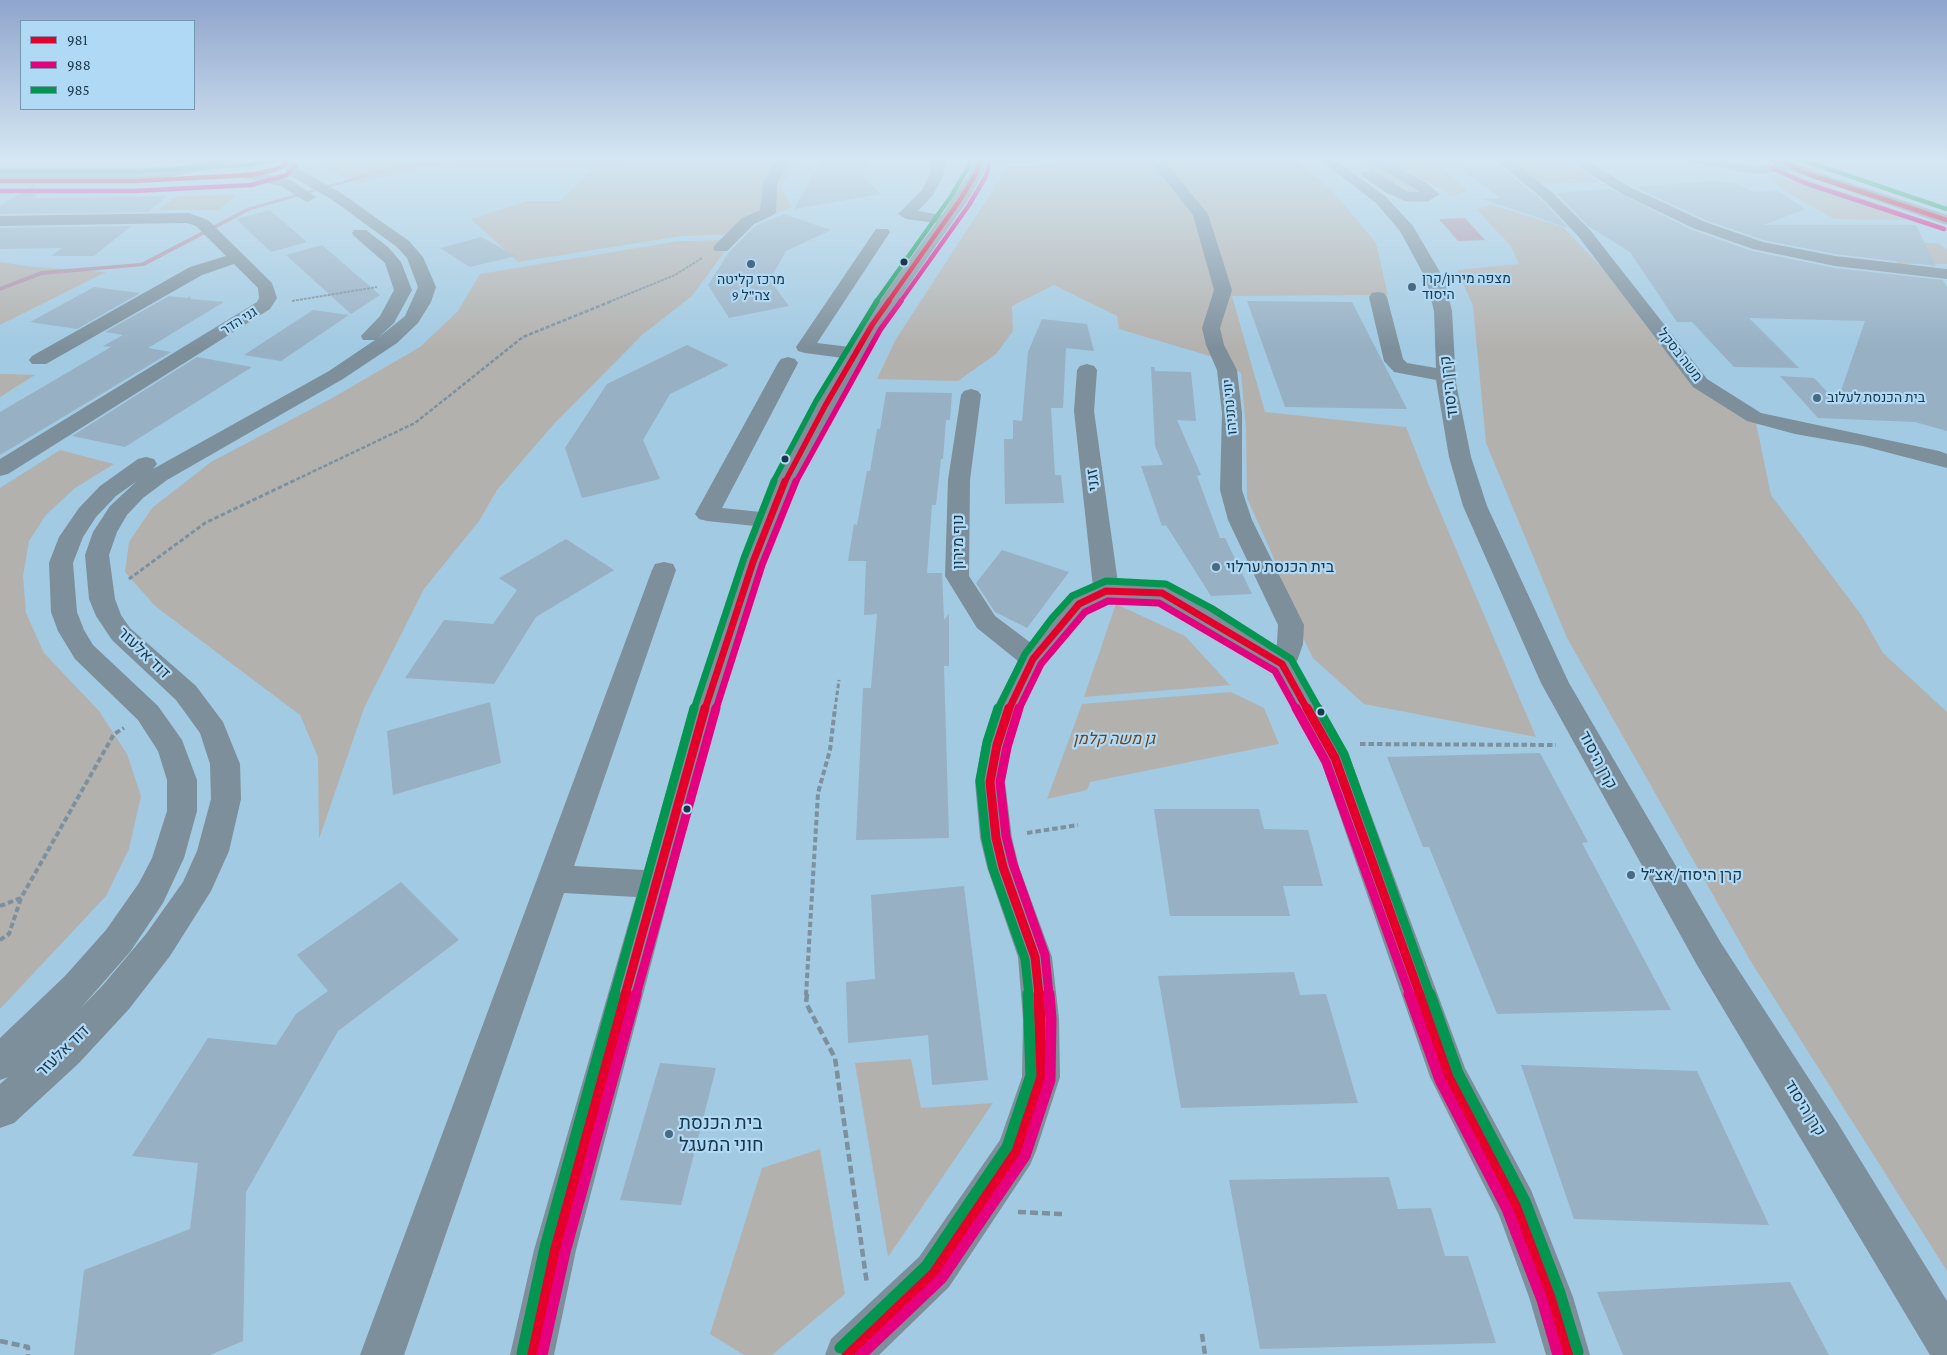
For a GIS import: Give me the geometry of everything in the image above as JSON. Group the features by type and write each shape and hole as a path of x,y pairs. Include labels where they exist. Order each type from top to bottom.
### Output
{"street":[{"name":"גני הדר","path":"0,469 264,305 268,298 266,287 200,222"},
{"path":"344,222 382,250 393,262 401,283"},
{"name":"דוד אלעזר","path":"0,1109 66,1050 116,997 158,945 195,891 213,850 226,799 225,764 213,730 186,693 121,634 109,616 102,598 97,555 105,532 118,511 135,493 179,463 336,375 373,352 412,320 422,302 427,287 422,271 415,257 403,244 373,222"},
{"path":"721,248 747,222"},
{"path":"532,1355 554,1250 700,724 753,562 782,487 872,325 944,222"},
{"name":"יוני נתניהו","path":"1203,222 1207,243 1223,290 1211,328 1215,345 1227,370 1232,413 1231,490 1240,520 1291,625 1290,644 1282,664"},
{"name":"קרן היסוד","path":"1402,222 1407,228 1435,279 1443,311 1445,376 1460,457 1476,506 1555,682 1709,954 1823,1136 1947,1342"},
{"name":"משה בסקל","path":"1574,222 1584,233 1700,383 1754,417 1912,451 1947,462"},
{"path":"1694,222 1759,246 1835,261 1947,274"},
{"path":"856,354 805,347 882,232"},
{"path":"39,360 188,276 237,258"},
{"name":"דוד אלעזר","path":"0,1062 33,1033 78,987 118,941 151,893 168,858 182,811 182,780 172,748 148,713 84,652 71,631 64,612 61,564 71,537 87,512 108,491 137,470 317,370 369,337 388,319 398,303 403,290 401,283"},
{"path":"1378,297 1394,361 1401,368 1445,376"},
{"path":"770,520 707,514 788,363"},
{"name":"זגני","path":"1087,370 1084,411 1106,591"},
{"name":"נוף מירון","path":"971,395 959,480 957,576 986,622 1033,659"},
{"path":"382,1355 664,570"},
{"path":"847,1355 934,1272 1016,1151 1041,1077 1041,1019 1035,957 1003,867 996,838 990,782 998,744 1011,702 1033,659 1060,624 1079,604 1106,591 1162,593 1206,617 1282,664 1335,758 1449,1077 1516,1205 1551,1297 1568,1355"},
{"path":"553,879 656,884"}],"path":[{"path":"102,598 205,523 415,423 523,337 675,275 721,248"},
{"path":"264,305 401,283"},
{"path":"839,680 830,750 818,793 806,1003 835,1058 873,1330"},
{"path":"0,940 9,934 22,898 114,734 148,713"},
{"path":"1327,743 1590,745"},
{"path":"996,838 1078,825"},
{"path":"0,906 22,898"},
{"path":"1202,1334 1205,1355"},
{"path":"0,1340 28,1347 28,1355"}],"green space":[{"path":"475,222 757,222 741,234 681,236 518,262"},
{"path":"972,222 1359,222 1376,243 1388,295 1232,296 1265,412 1406,427 1536,737 1364,704 1313,658 1295,622 1276,563 1247,498 1246,429 1241,373 1210,356 1119,329 1117,316 1054,285 1012,306 1013,331 996,354 958,381 877,379 896,339"},
{"path":"1489,222 1548,222 1563,227 1620,287 1715,400 1756,423 1771,495 1862,616 1883,653 1947,712 1947,1271 1750,960 1567,638 1486,443 1473,306 1457,270 1519,264 1511,246"},
{"path":"733,240 692,296 642,335 553,425 497,490 479,521 424,589 364,708 319,839 318,757 300,715 155,606 125,572 129,542 152,508 211,462 334,397 420,347 458,311 480,274 679,241"},
{"path":"1870,243 1938,243 1947,250 1947,264 1899,264"},
{"path":"0,262 34,267 106,272 0,325"},
{"path":"0,374 7,374 35,375 0,397"},
{"path":"60,450 114,464 75,488 46,515 29,541 23,576 26,613 44,653 99,711 127,754 141,796 129,849 106,896 0,1009 0,488"},
{"path":"1116,604 1185,636 1230,685 1084,697"},
{"name":"גן משה קלמן","path":"1231,692 1264,708 1279,744 1090,782 1087,790 1047,799 1082,704"},
{"path":"911,1059 921,1108 993,1103 888,1257 855,1063"},
{"path":"820,1149 845,1294 772,1355 744,1355 710,1334 762,1168"}],"shaded area":[{"path":"1442,222 1469,222 1485,240 1458,241"}],"building":[{"path":"239,222 284,222 307,242 271,252"},
{"name":"מרכז קליטה צה\"ל 9","path":"764,222 808,222 831,230 786,251 770,280 789,306 729,318 708,285 729,252 755,226"},
{"path":"1551,222 1563,222 1568,228"},
{"path":"1584,222 1677,222 1692,230 1752,251 1835,268 1943,280 1947,288 1947,431 1915,422 1818,418 1780,376 1814,378 1837,402 1865,321 1749,318 1799,368 1734,367 1692,322 1677,322 1630,252"},
{"path":"1712,222 1771,222 1764,225 1916,225 1936,266 1835,254 1763,240"},
{"path":"131,226 94,256 51,256 62,248 0,249 0,228"},
{"path":"481,237 516,256 470,267 440,248"},
{"path":"322,245 380,295 351,314 286,255"},
{"path":"94,287 140,293 77,329 30,322"},
{"path":"169,296 187,298 190,296 191,299 224,302 148,348 171,352 0,455 0,412 111,347 103,346 123,335 105,332"},
{"path":"1247,301 1352,302 1407,409 1285,407"},
{"path":"313,310 349,315 281,361 244,355"},
{"path":"1042,319 1087,324 1094,351 1066,348 1063,408 1051,408 1055,475 1061,475 1064,503 1005,504 1004,439 1013,439 1013,420 1022,421 1028,352"},
{"path":"687,345 729,365 670,394 643,440 660,479 582,498 565,448 607,384"},
{"path":"197,357 252,367 125,447 72,436"},
{"path":"1151,367 1154,367 1155,371 1191,372 1196,421 1177,420 1201,475 1197,476 1220,538 1225,538 1252,594 1211,596 1166,525 1162,526 1141,466 1163,465 1155,446"},
{"path":"886,392 952,393 950,420 946,420 943,459 941,459 936,505 932,505 927,573 942,573 944,620 949,614 949,666 944,666 949,838 856,840 863,688 871,688 877,614 864,615 866,561 848,561 854,524 857,525 867,471 870,471 877,429 880,429"},
{"path":"566,539 614,570 536,617 494,684 405,678 444,620 493,624 517,590 499,578"},
{"path":"1002,550 1069,572 1027,628 995,612 976,583"},
{"path":"490,702 501,763 393,795 387,731"},
{"path":"1540,753 1588,842 1582,843 1671,1010 1497,1014 1429,847 1423,847 1387,757"},
{"path":"1154,809 1259,809 1264,829 1308,830 1323,886 1283,886 1290,916 1170,916"},
{"path":"401,882 459,940 338,1031 246,1192 243,1341 210,1355 74,1355 84,1270 190,1229 198,1163 132,1156 208,1038 276,1045 296,1014 328,991 297,955"},
{"path":"964,886 988,1080 932,1085 928,1035 848,1043 846,982 875,979 871,895"},
{"path":"1294,972 1300,995 1326,994 1358,1103 1181,1108 1158,976"},
{"name":"בית הכנסת חוני המעגל","path":"660,1063 716,1068 681,1205 620,1200"},
{"path":"1521,1065 1697,1071 1769,1225 1574,1219"},
{"path":"1389,1177 1398,1209 1431,1208 1445,1256 1468,1256 1496,1343 1260,1349 1229,1180"},
{"path":"1790,1282 1829,1355 1623,1355 1597,1292"}],"waterway":[{"path":"0,289 41,273 142,265 224,222"}],"transit line":[{"name":"985","path":"522,1353 545,1247 690,721 744,558 773,482 816,401 864,319 933,222"},
{"name":"981","path":"532,1355 555,1250 700,724 753,562 782,487 825,406 872,325 944,222"},
{"name":"988","path":"542,1355 565,1252 710,727 762,565 791,491 880,330 957,222"},
{"name":"988","path":"1924,222 1944,229"},
{"name":"985","path":"840,1348 926,1266 1007,1147 1031,1075 1031,1019 1025,959 993,869 986,839 980,780 987,742 1001,699 1025,654 1052,618 1072,596 1106,581 1166,584 1211,608 1291,659 1344,754 1458,1073 1525,1201 1560,1293 1578,1352"},
{"name":"981","path":"847,1355 934,1272 1016,1151 1041,1077 1041,1019 1035,957 1003,867 996,838 990,782 997,745 1011,702 1033,659 1079,604 1106,591 1162,593 1282,664 1335,758 1449,1077 1516,1205 1551,1297 1568,1355"},
{"name":"988","path":"861,1355 942,1278 1025,1156 1050,1080 1051,1019 1045,955 1013,864 1006,836 1000,782 1007,747 1020,706 1041,664 1085,612 1108,601 1159,603 1275,671 1326,762 1440,1080 1507,1209 1542,1300 1558,1355"}],"place":[{"name":"מרכז קליטה צה\"ל 9","path":"751,264"},
{"name":"מצפה מירון/קרן היסוד","path":"1412,287"},
{"name":"בית הכנסת לעלוב","path":"1817,398"},
{"name":"בית הכנסת ערלוי","path":"1216,567"},
{"name":"קרן היסוד/אצ״ל","path":"1631,875"},
{"name":"בית הכנסת חוני המעגל","path":"669,1134"}]}
